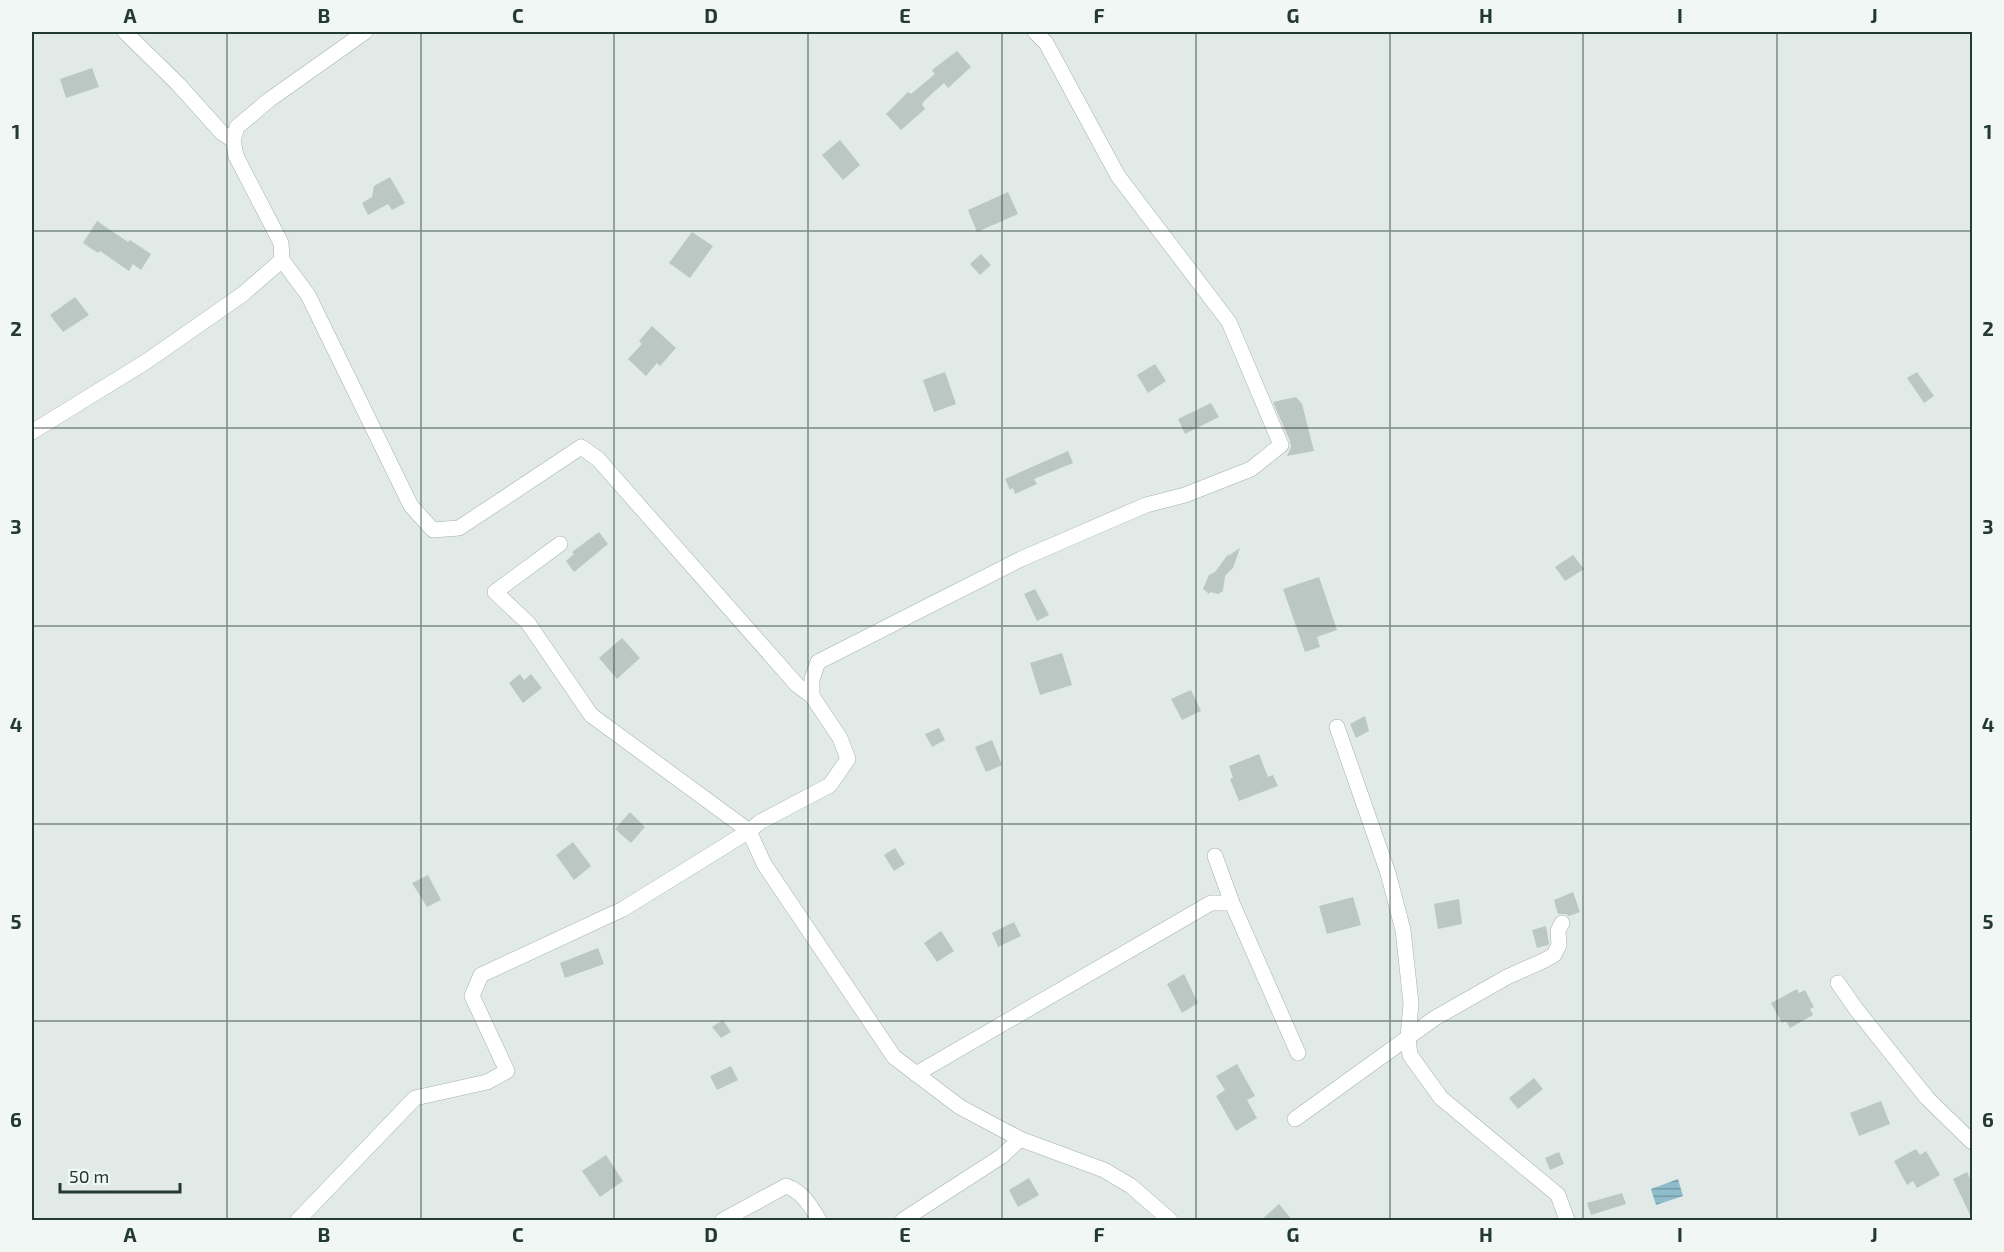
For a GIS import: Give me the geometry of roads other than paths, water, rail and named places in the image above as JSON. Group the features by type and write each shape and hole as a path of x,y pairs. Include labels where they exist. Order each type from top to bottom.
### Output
{"street":[{"path":"125,32 178,84 222,133 233,141"},
{"path":"298,1221 415,1098 487,1082 507,1071 472,996 481,975 623,909 760,822 830,785 848,759 840,738 812,696 797,686 598,459 581,447 459,528 433,530 411,506 313,305 282,260 281,243 236,156 233,141 237,127 269,100 365,32"},
{"path":"812,696 812,679 818,662 1004,567 1146,505 1185,495 1251,469 1281,445 1228,322 1118,176 1046,43 1035,32"},
{"path":"32,432 147,361 243,294 282,260"},
{"path":"560,544 495,592 528,623 591,714 749,831 764,864 894,1057 960,1107 1020,1139 1104,1170 1131,1186 1170,1221"},
{"path":"1337,727 1388,873 1403,930 1411,1003 1408,1038 1410,1055 1441,1098 1558,1195 1567,1221"},
{"path":"1215,856 1232,903 1298,1053"},
{"path":"916,1074 1211,903 1232,903"},
{"path":"1295,1119 1435,1018 1486,988 1554,954 1559,945 1558,931 1562,923"},
{"path":"1838,983 1927,1098 1972,1142"},
{"path":"903,1221 1002,1156 1020,1139"},
{"path":"723,1221 786,1186 798,1190 819,1221"}],"water":[{"path":"1678,1179 1683,1196 1656,1205 1651,1189"}]}
